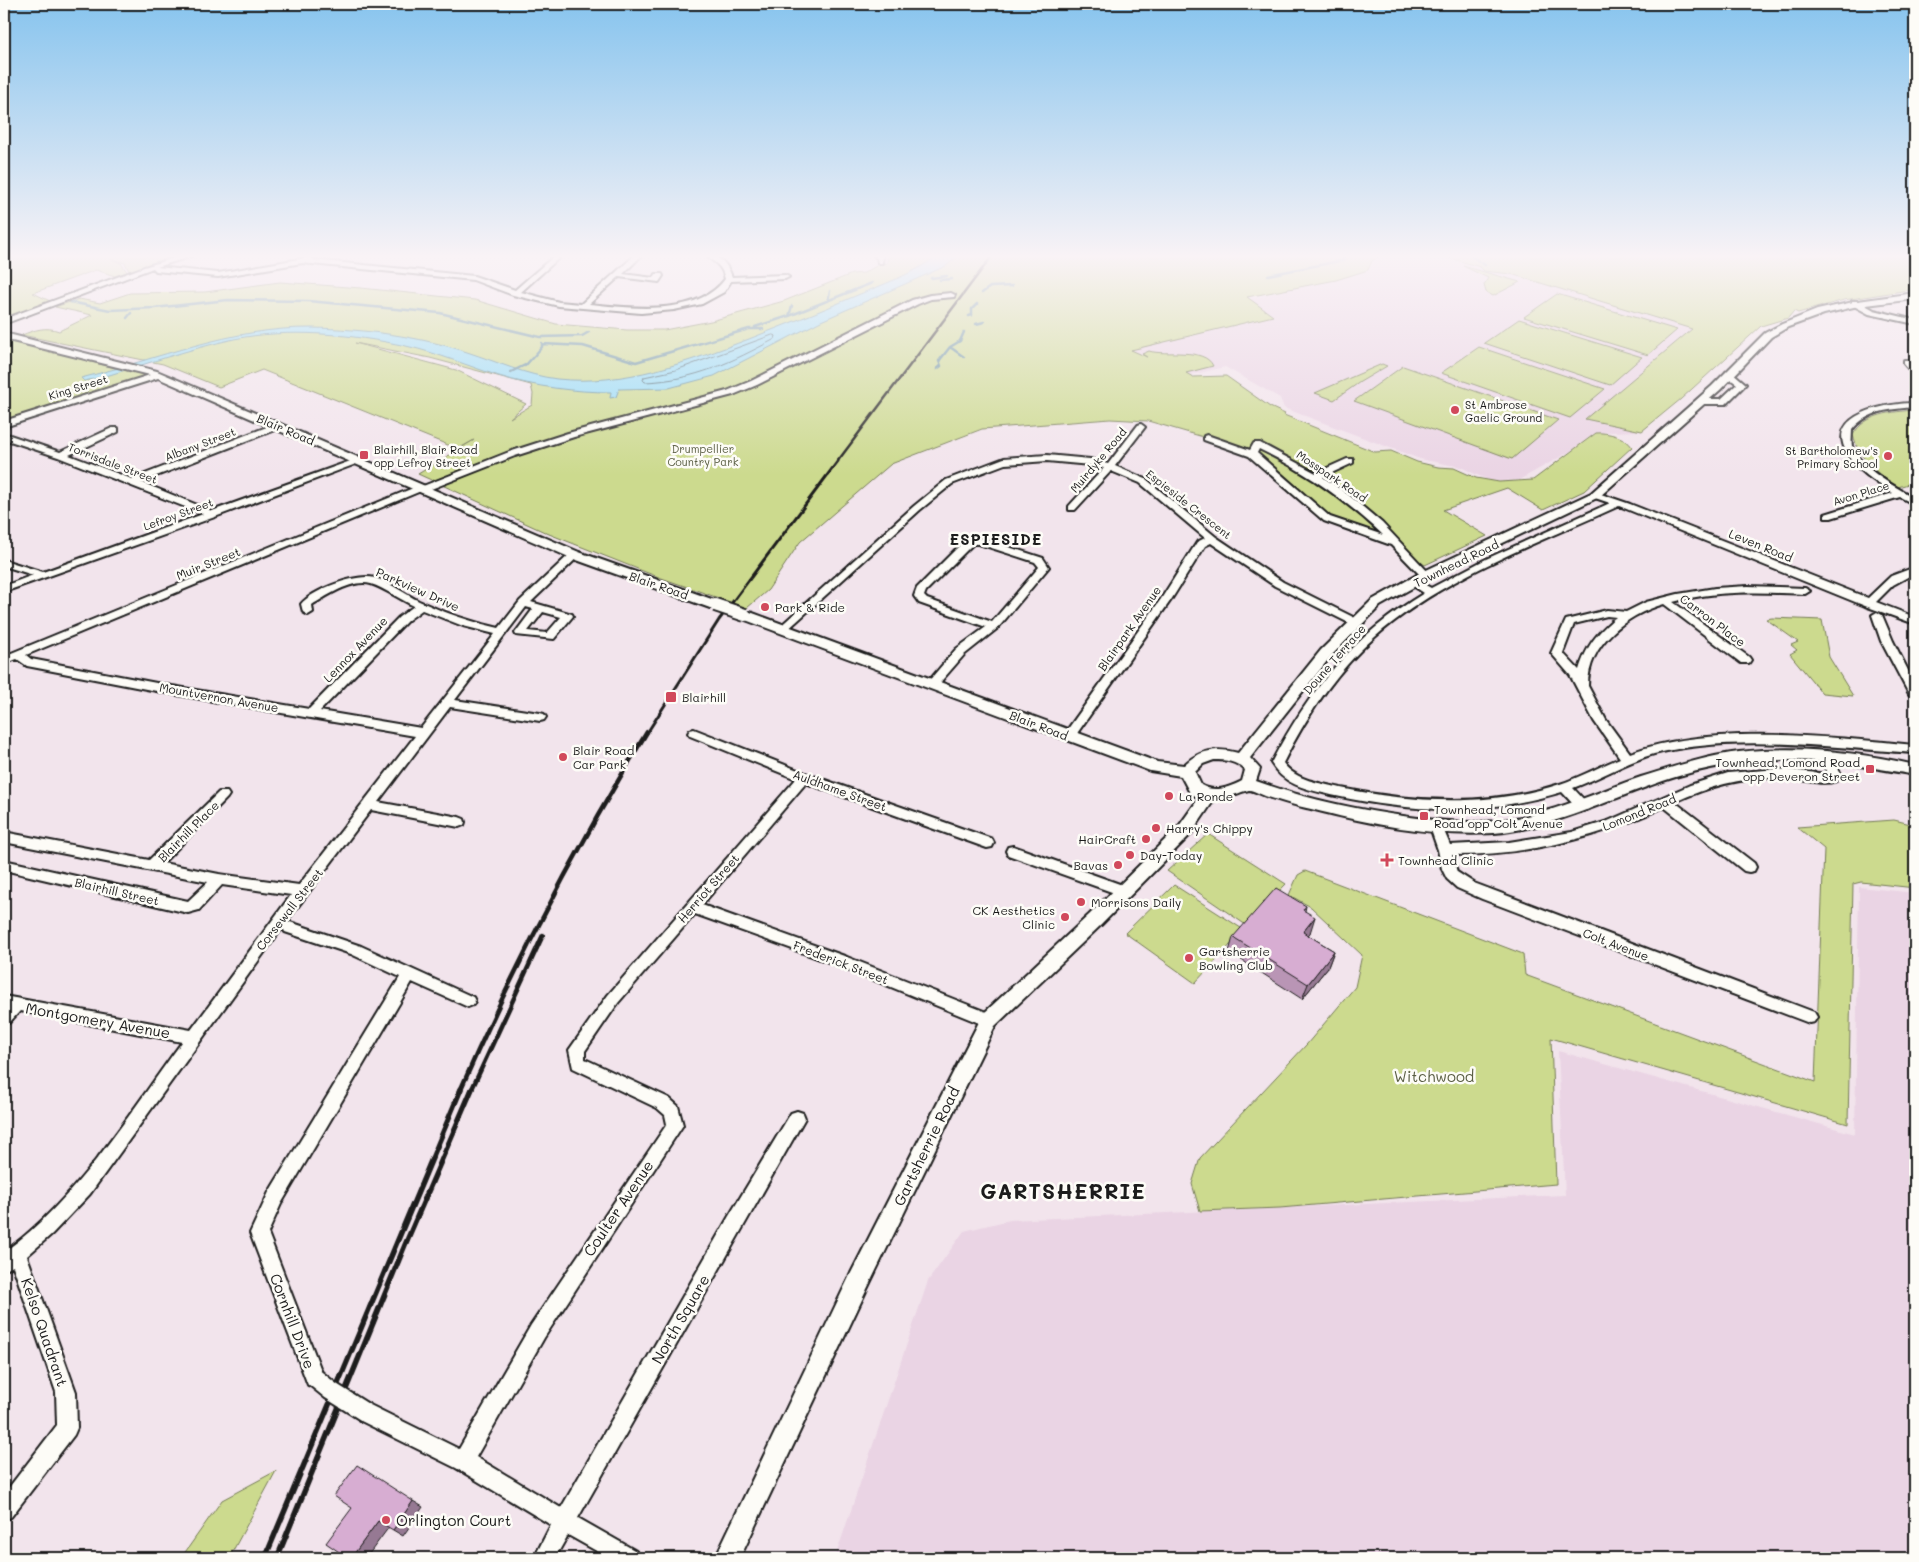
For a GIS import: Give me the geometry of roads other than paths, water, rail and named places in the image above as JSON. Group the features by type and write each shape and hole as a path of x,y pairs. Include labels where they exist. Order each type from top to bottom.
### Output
{"street":[{"name":"Muir Street","path":"4,660 512,454 554,440 730,393 754,383 862,329"},
{"name":"Townhead Road","path":"1241,759 1326,653 1354,622 1376,604 1426,575 1595,495 1700,402 1768,335 1779,329"},
{"name":"Blair Road","path":"4,336 142,369 159,375 575,555 745,615 1155,767 1187,771"},
{"path":"1907,362 1915,371"},
{"path":"1700,402 1723,402 1734,392 1742,384 1729,374"},
{"name":"King Street","path":"4,424 159,375"},
{"path":"1915,405 1890,407 1872,412 1859,418 1848,430 1848,448 1865,469 1915,502"},
{"name":"Albany Street","path":"130,483 277,426"},
{"name":"Muirdyke Road","path":"1072,508 1110,468 1141,427"},
{"path":"61,455 115,430"},
{"name":"Torrisdale Street","path":"4,436 61,455 194,506 212,515"},
{"name":"Mosspark Road","path":"1207,438 1252,454 1327,519 1395,543"},
{"name":"Mosspark Road","path":"1252,454 1258,445 1316,477 1350,500 1426,575"},
{"name":"Espieside Crescent","path":"782,630 917,508 949,482 1004,460 1047,458 1090,462 1143,481 1212,539 1279,584 1354,622"},
{"name":"Lefroy Street","path":"4,589 360,461"},
{"path":"1316,477 1350,461"},
{"name":"Avon Place","path":"1828,516 1901,494"},
{"name":"Leven Road","path":"1595,495 1915,622"},
{"name":"Doune Terrace","path":"1564,787 1504,803 1458,807 1429,807 1356,796 1308,784 1284,775 1277,763 1295,727 1337,673 1364,642 1393,618 1432,593 1485,564 1619,503"},
{"name":"Blairpark Avenue","path":"1069,736 1166,600 1202,544 1212,539"},
{"path":"933,684 960,652 994,626 1042,569 1043,565 1039,560 980,541 970,541 921,590 919,596 923,601 994,626"},
{"name":"Corsewall Street","path":"11,1258 53,1221 84,1188 193,1037 447,702 524,603 575,555"},
{"path":"4,563 43,574"},
{"path":"1869,604 1881,588 1902,573 1915,570"},
{"name":"Parkview Drive","path":"308,612 306,604 313,600 350,583 367,580 374,581 420,607 463,623 502,632"},
{"path":"1414,583 1432,593"},
{"path":"1582,686 1590,652 1600,637 1624,615 1640,608 1720,590 1765,588 1804,591"},
{"name":"Carron Place","path":"1666,601 1745,660"},
{"path":"524,603 540,608"},
{"name":"Lennox Avenue","path":"311,714 403,619 420,607"},
{"path":"1624,615 1607,614 1570,622 1557,653 1575,673 1595,714 1610,739 1628,759"},
{"path":"1877,615 1887,641 1915,694"},
{"name":"Mountvernon Avenue","path":"18,654 27,662 424,733"},
{"path":"447,702 540,717"},
{"name":"Auldhame Street","path":"694,733 804,776 987,843"},
{"path":"1584,806 1564,787 1628,759 1661,748 1762,738 1915,749"},
{"name":"Lomond Road","path":"1248,784 1303,802 1343,812 1436,827 1495,827 1556,815 1646,782 1705,763 1755,756 1801,754 1853,759 1915,770"},
{"path":"1222,755 1241,759 1252,769 1248,784 1226,794 1204,793 1192,786 1189,782 1187,771 1192,765 1205,757 1222,755"},
{"name":"Lomond Road","path":"1445,850 1498,849 1559,840 1613,824 1665,801 1723,779 1785,773 1832,778 1835,774 1826,757"},
{"name":"Herriot Street","path":"612,999 804,776"},
{"name":"Gartsherrie Road","path":"727,1558 847,1306 989,1020 1185,830 1210,794"},
{"name":"Blairhill Place","path":"152,866 223,795"},
{"path":"1665,801 1749,867"},
{"path":"368,805 459,822"},
{"path":"1436,827 1445,850"},
{"path":"4,837 219,880 303,891"},
{"name":"Colt Avenue","path":"1445,850 1446,867 1454,880 1487,895 1809,1017"},
{"path":"1013,851 1123,891"},
{"name":"Blairhill Street","path":"4,865 188,907 194,906 219,880"},
{"name":"Frederick Street","path":"692,907 842,961 989,1020"},
{"path":"290,928 356,950 468,1001"},
{"name":"Cornhill Drive","path":"410,975 275,1198 259,1234 315,1378 331,1391 366,1413 463,1460 516,1494 629,1558"},
{"name":"Coulter Avenue","path":"463,1460 499,1394 597,1239 675,1125 672,1111 663,1103 578,1063 577,1050 612,999"},
{"path":"4,1018 10,1004"},
{"name":"Montgomery Avenue","path":"10,1004 193,1037"},
{"name":"North Square","path":"544,1558 735,1222 797,1118"},
{"name":"Kelso Quadrant","path":"4,1510 67,1428 66,1392 11,1258"}],"water":[{"path":"282,329 351,330 410,338 448,346 545,377 582,380 607,379 655,370 679,364 774,329 806,329 714,376 669,388 619,389 616,397 610,398 611,392 555,388 513,380 430,352 406,346 364,338 298,333 234,339 103,377 84,381 81,378 224,338"}],"waterway":[{"path":"506,329 540,337 582,336 589,332"},
{"path":"543,344 583,346 636,362 749,329 763,329"},
{"path":"950,347 960,341 964,332"},
{"path":"527,364 542,347 542,343"},
{"path":"937,369 941,366 939,361 950,347"},
{"path":"950,347 964,357"},
{"path":"511,372 527,364"}],"railway":[{"path":"837,462 937,329"},
{"path":"647,733 719,620 838,461"},
{"path":"460,1091 524,953 571,863 647,732"},
{"path":"471,1091 543,935"},
{"path":"265,1558 461,1089"},
{"path":"277,1558 405,1245 472,1089"}],"place":[{"name":"St Ambrose Gaelic Ground","path":"1455,410"},
{"name":"Blairhill, Blair Road opp Lefroy Street","path":"364,455"},
{"name":"St Bartholomew's Primary School","path":"1888,456"},
{"name":"Park & Ride","path":"765,607"},
{"name":"Blairhill","path":"671,697"},
{"name":"Blair Road Car Park","path":"563,757"},
{"name":"Townhead, Lomond Road opp Deveron Street","path":"1870,769"},
{"name":"La Ronde","path":"1169,796"},
{"name":"Townhead, Lomond Road opp Colt Avenue","path":"1424,816"},
{"name":"Harry's Chippy","path":"1156,828"},
{"name":"HairCraft","path":"1146,839"},
{"name":"Day-Today","path":"1130,855"},
{"name":"Townhead Clinic","path":"1387,860"},
{"name":"Bavas","path":"1118,865"},
{"name":"Morrisons Daily","path":"1081,902"},
{"name":"CK Aesthetics Clinic","path":"1065,917"},
{"name":"Gartsherrie Bowling Club","path":"1189,958"},
{"name":"Orlington Court","path":"386,1520"}],"district":[{"name":"ESPIESIDE","path":"996,539"},
{"name":"GARTSHERRIE","path":"1063,1190"}],"park label":[{"name":"Drumpellier Country Park","path":"703,454"},
{"name":"Witchwood","path":"1434,1076"}]}
